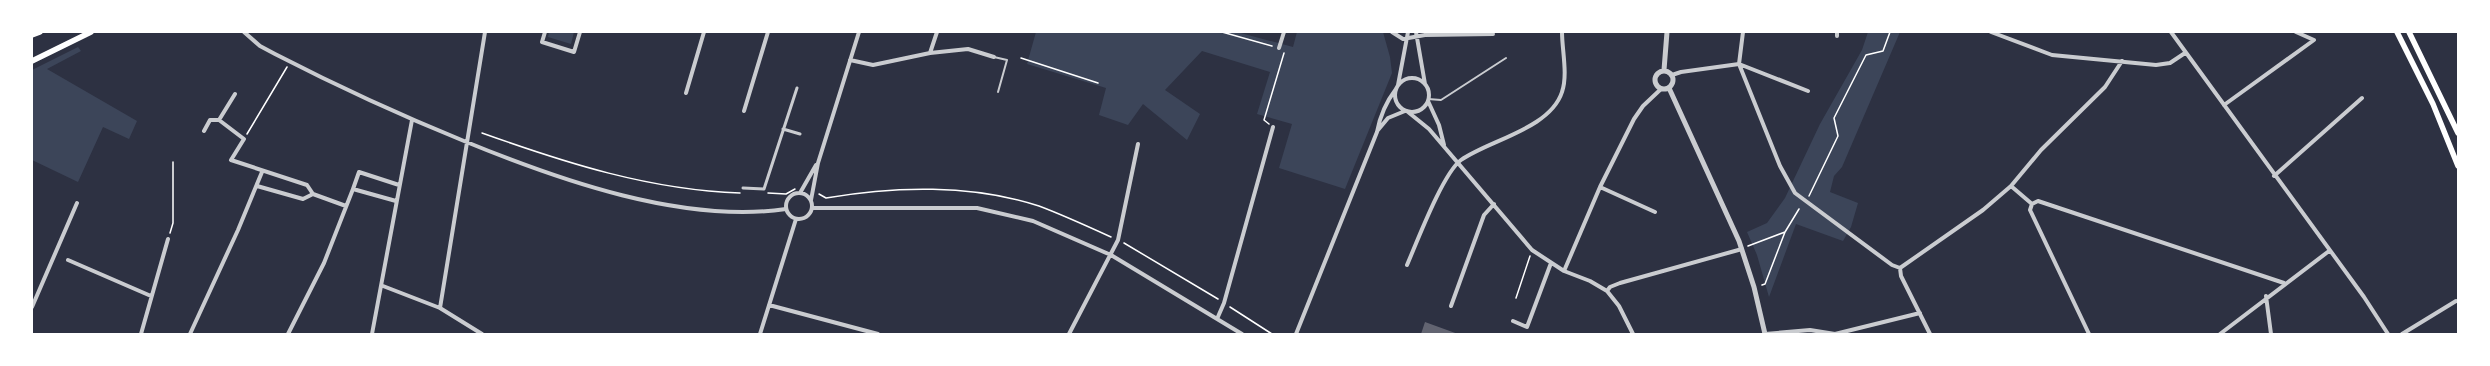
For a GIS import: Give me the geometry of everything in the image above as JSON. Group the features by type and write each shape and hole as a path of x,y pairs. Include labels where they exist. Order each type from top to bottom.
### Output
{"main road":[{"path":"32,35 40,32"},
{"path":"32,61 92,32"},
{"path":"2397,32 2433,104 2458,166"},
{"path":"2409,32 2458,133"}],"street":[{"path":"244,32 260,46 290,62 412,120 562,178 637,199 723,210 786,209 796,219"},
{"path":"440,308 485,32"},
{"path":"545,32 542,42 574,52 580,32"},
{"path":"686,93 704,32"},
{"path":"744,111 768,32"},
{"path":"796,219 807,217 812,208 810,200 818,163 859,32"},
{"path":"930,53 937,32"},
{"path":"1279,48 1284,32"},
{"path":"1392,32 1398,37 1407,38 1416,34 1493,34"},
{"path":"1408,32 1395,100 1406,111 1429,128 1457,164 1494,204 1532,250 1550,263 1590,281 1607,291 1619,306 1633,334"},
{"path":"1407,265 1448,176 1457,164 1545,116 1560,97 1564,83 1562,32"},
{"path":"1664,70 1667,32"},
{"path":"1743,32 1739,64 1787,181 1794,193 1804,202 1892,266 1900,268 1983,210 2011,186 2041,150 2105,87 2122,61"},
{"path":"1991,32 2052,55 2156,65 2170,63 2185,53"},
{"path":"2171,32 2388,334"},
{"path":"2224,105 2314,40 2296,32"},
{"path":"1416,34 1428,100 1440,125 1444,147"},
{"path":"850,60 873,65 930,53 968,49 994,57"},
{"path":"1664,70 1672,75 1688,71 1739,64 1808,91"},
{"path":"1661,89 1656,85 1655,79 1658,73 1664,70"},
{"path":"1564,270 1600,187 1639,111 1661,89 1669,88 1673,83 1672,75"},
{"path":"1296,334 1377,132 1388,99 1404,80 1413,78 1425,84"},
{"path":"744,188 764,189 796,88"},
{"path":"1669,88 1720,197 1742,249 1754,287 1765,334 1810,330 1835,334 1920,313"},
{"path":"219,120 235,94"},
{"path":"2274,176 2362,98"},
{"path":"1377,132 1388,118 1406,111 1422,109 1428,100"},
{"path":"204,131 210,120 219,120 244,139 231,160 262,172 307,185 313,194 346,206"},
{"path":"372,334 383,286 398,185 412,120"},
{"path":"1217,319 1224,303 1273,127"},
{"path":"783,129 800,134"},
{"path":"1069,334 1112,255 1118,240 1138,144"},
{"path":"786,209 789,198 800,193 818,163"},
{"path":"190,334 262,172"},
{"path":"288,334 324,263 359,172 398,185"},
{"path":"257,186 303,199 313,194"},
{"path":"2011,186 2032,204"},
{"path":"1600,187 1655,212"},
{"path":"353,189 396,201"},
{"path":"800,193 810,200"},
{"path":"2088,334 2030,210 2032,204 2038,201 2284,283"},
{"path":"32,307 77,203"},
{"path":"1450,306 1484,215 1494,204"},
{"path":"812,208 955,207 996,211 1033,221 1112,255 1242,334"},
{"path":"760,334 796,219"},
{"path":"141,334 168,239"},
{"path":"1607,291 1610,287 1620,283 1742,249"},
{"path":"2220,334 2266,296 2329,251"},
{"path":"68,260 151,296"},
{"path":"1513,321 1527,327 1550,263"},
{"path":"1900,268 1901,276 1930,334"},
{"path":"383,286 440,308 482,334"},
{"path":"2266,296 2271,334"},
{"path":"2402,334 2456,301"},
{"path":"769,305 878,334"}],"lane":[{"path":"994,57 1007,60 998,92"},
{"path":"1428,100 1441,100 1506,58"}],"path":[{"path":"1222,32 1284,50 1264,120 1273,127"},
{"path":"1808,198 1838,136 1834,118 1866,55 1883,51 1890,32"},
{"path":"1021,58 1098,83"},
{"path":"244,139 290,62"},
{"path":"482,133 564,162 657,185 703,192 743,193"},
{"path":"168,239 174,223 173,162"},
{"path":"764,193 786,194 800,187"},
{"path":"818,191 819,195 826,198"},
{"path":"1762,285 1765,284 1785,232 1799,209"},
{"path":"1748,246 1785,232"},
{"path":"1118,240 1224,303 1272,334"},
{"path":"1516,298 1532,250"}],"shaded area":[{"path":"549,32 574,32 571,44 548,37"},
{"path":"1036,32 1237,32 1293,47 1297,32 1383,32 1390,57 1392,73 1345,189 1279,168 1292,124 1257,114 1270,72 1202,51 1165,90 1200,114 1187,140 1143,104 1128,125 1099,115 1106,88 1027,64"},
{"path":"1868,32 1900,32 1842,167 1834,176 1830,192 1858,203 1851,227 1843,241 1796,224 1769,297 1757,255 1747,232 1767,223 1785,198 1820,124 1862,50"},
{"path":"78,47 81,51 47,69 137,121 129,139 103,127 78,182 32,160 32,70"}],"building":[{"path":"1425,322 1458,334 1421,334"}]}
